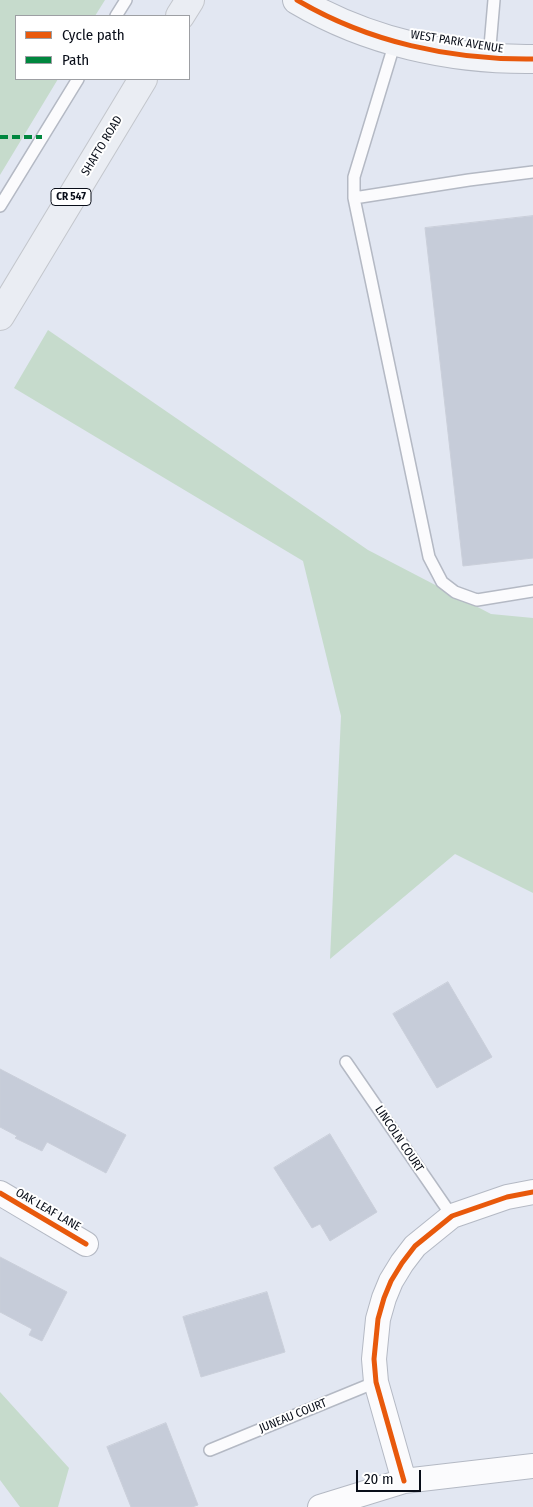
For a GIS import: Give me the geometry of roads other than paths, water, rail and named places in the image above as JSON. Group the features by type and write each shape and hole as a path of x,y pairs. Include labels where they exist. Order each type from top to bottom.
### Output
{"main road":[{"path":"181,15 190,0"},
{"name":"SHAFTO ROAD","path":"0,316 142,80"}],"street":[{"name":"WEST PARK AVENUE","path":"296,0 353,28 425,50 489,59 533,60"},
{"path":"404,1481 376,1382 374,1359 378,1319 391,1281 415,1246 452,1216 507,1197 533,1192"},
{"name":"OAK LEAF LANE","path":"0,1193 86,1244"},
{"path":"320,1507 404,1481 533,1466"}],"lane":[{"path":"117,15 126,0"},
{"path":"489,59 494,0"},
{"path":"395,42 354,177 354,198 429,557 442,582 455,592 477,600 533,591"},
{"path":"0,206 77,80"},
{"path":"354,198 533,172"},
{"name":"LINCOLN COURT","path":"346,1062 452,1216"},
{"name":"JUNEAU COURT","path":"210,1450 376,1382"}]}
